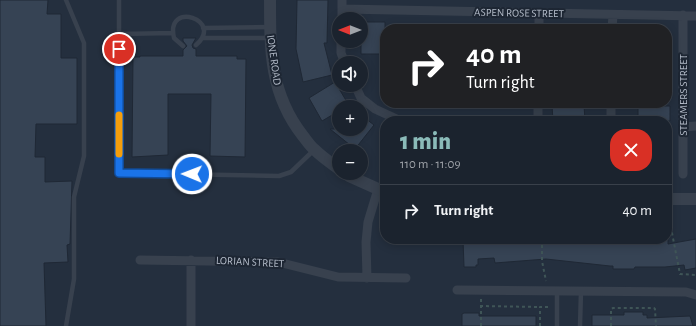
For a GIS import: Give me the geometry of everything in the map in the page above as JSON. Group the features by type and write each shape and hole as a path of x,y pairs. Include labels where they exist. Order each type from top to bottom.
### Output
{"street":[{"name":"IONE ROAD","path":"270,0 270,32 276,83 286,110 314,150 332,164"},
{"name":"ASPEN ROSE STREET","path":"342,9 696,16"},
{"path":"539,14 539,24"},
{"path":"612,15 612,24"},
{"name":"STEAMERS STREET","path":"683,16 683,174"},
{"path":"358,92 361,98 374,109 390,116"},
{"path":"683,127 696,126"},
{"path":"360,180 380,190"},
{"path":"367,278 366,242 368,222 380,192"},
{"path":"672,199 696,199"},
{"name":"LORIAN STREET","path":"140,260 278,262 338,277 406,278"},
{"path":"191,260 191,326"},
{"path":"457,290 686,292 696,295"}],"lane":[{"path":"66,0 84,43 84,156 74,197 74,279 66,326"},
{"path":"119,0 119,173 279,176 291,172 314,150"},
{"path":"183,46 177,42 173,33 175,23 188,16 198,19 203,28 202,38 196,45"},
{"path":"203,28 270,32"},
{"path":"202,38 270,32"},
{"path":"119,34 173,33"},
{"path":"557,291 557,326"},
{"path":"580,326 581,291"}],"path":[{"path":"672,233 680,274 696,275"},
{"path":"542,244 542,261 546,278 546,291"},
{"path":"481,290 481,326"},
{"path":"481,306 557,306"},
{"path":"540,307 540,326"},
{"path":"611,326 611,309 614,308 654,308 656,326"}],"building":[{"path":"0,0 48,0 47,14 61,14 61,58 77,58 77,124 36,124 35,157 45,157 45,182 72,181 70,244 67,245 68,262 44,263 46,326 0,326"},
{"path":"297,0 328,0 327,43 324,43 332,75 303,82 296,49"},
{"path":"368,22 385,22 385,24 380,24 380,54 361,54 361,48 368,48"},
{"path":"183,38 196,38 192,45 193,48 196,49 196,56 237,56 237,59 246,59 245,157 210,156 211,94 168,94 168,155 132,157 133,57 183,56 183,50 187,46 183,41"},
{"path":"332,84 332,92 341,92 346,100 332,100 332,115 322,121 309,98"},
{"path":"552,108 584,108 585,116 553,116"},
{"path":"638,108 670,108 670,116 638,116"},
{"path":"368,120 374,125 368,133"},
{"path":"339,136 365,136 359,144 349,144"},
{"path":"696,239 696,268 685,270 684,265 613,269 613,266 546,259 495,263 494,258 478,259 478,265 476,265 476,267 464,267 463,244 672,244"},
{"path":"624,312 643,312 643,315 647,315 647,318 690,316 693,326 592,326 592,315 624,315"},
{"path":"479,313 479,316 536,316 536,326 462,326 462,314"}],"slow traffic":[{"path":"119,115 119,154"}],"route":[{"path":"119,49 119,173 192,174"}]}
